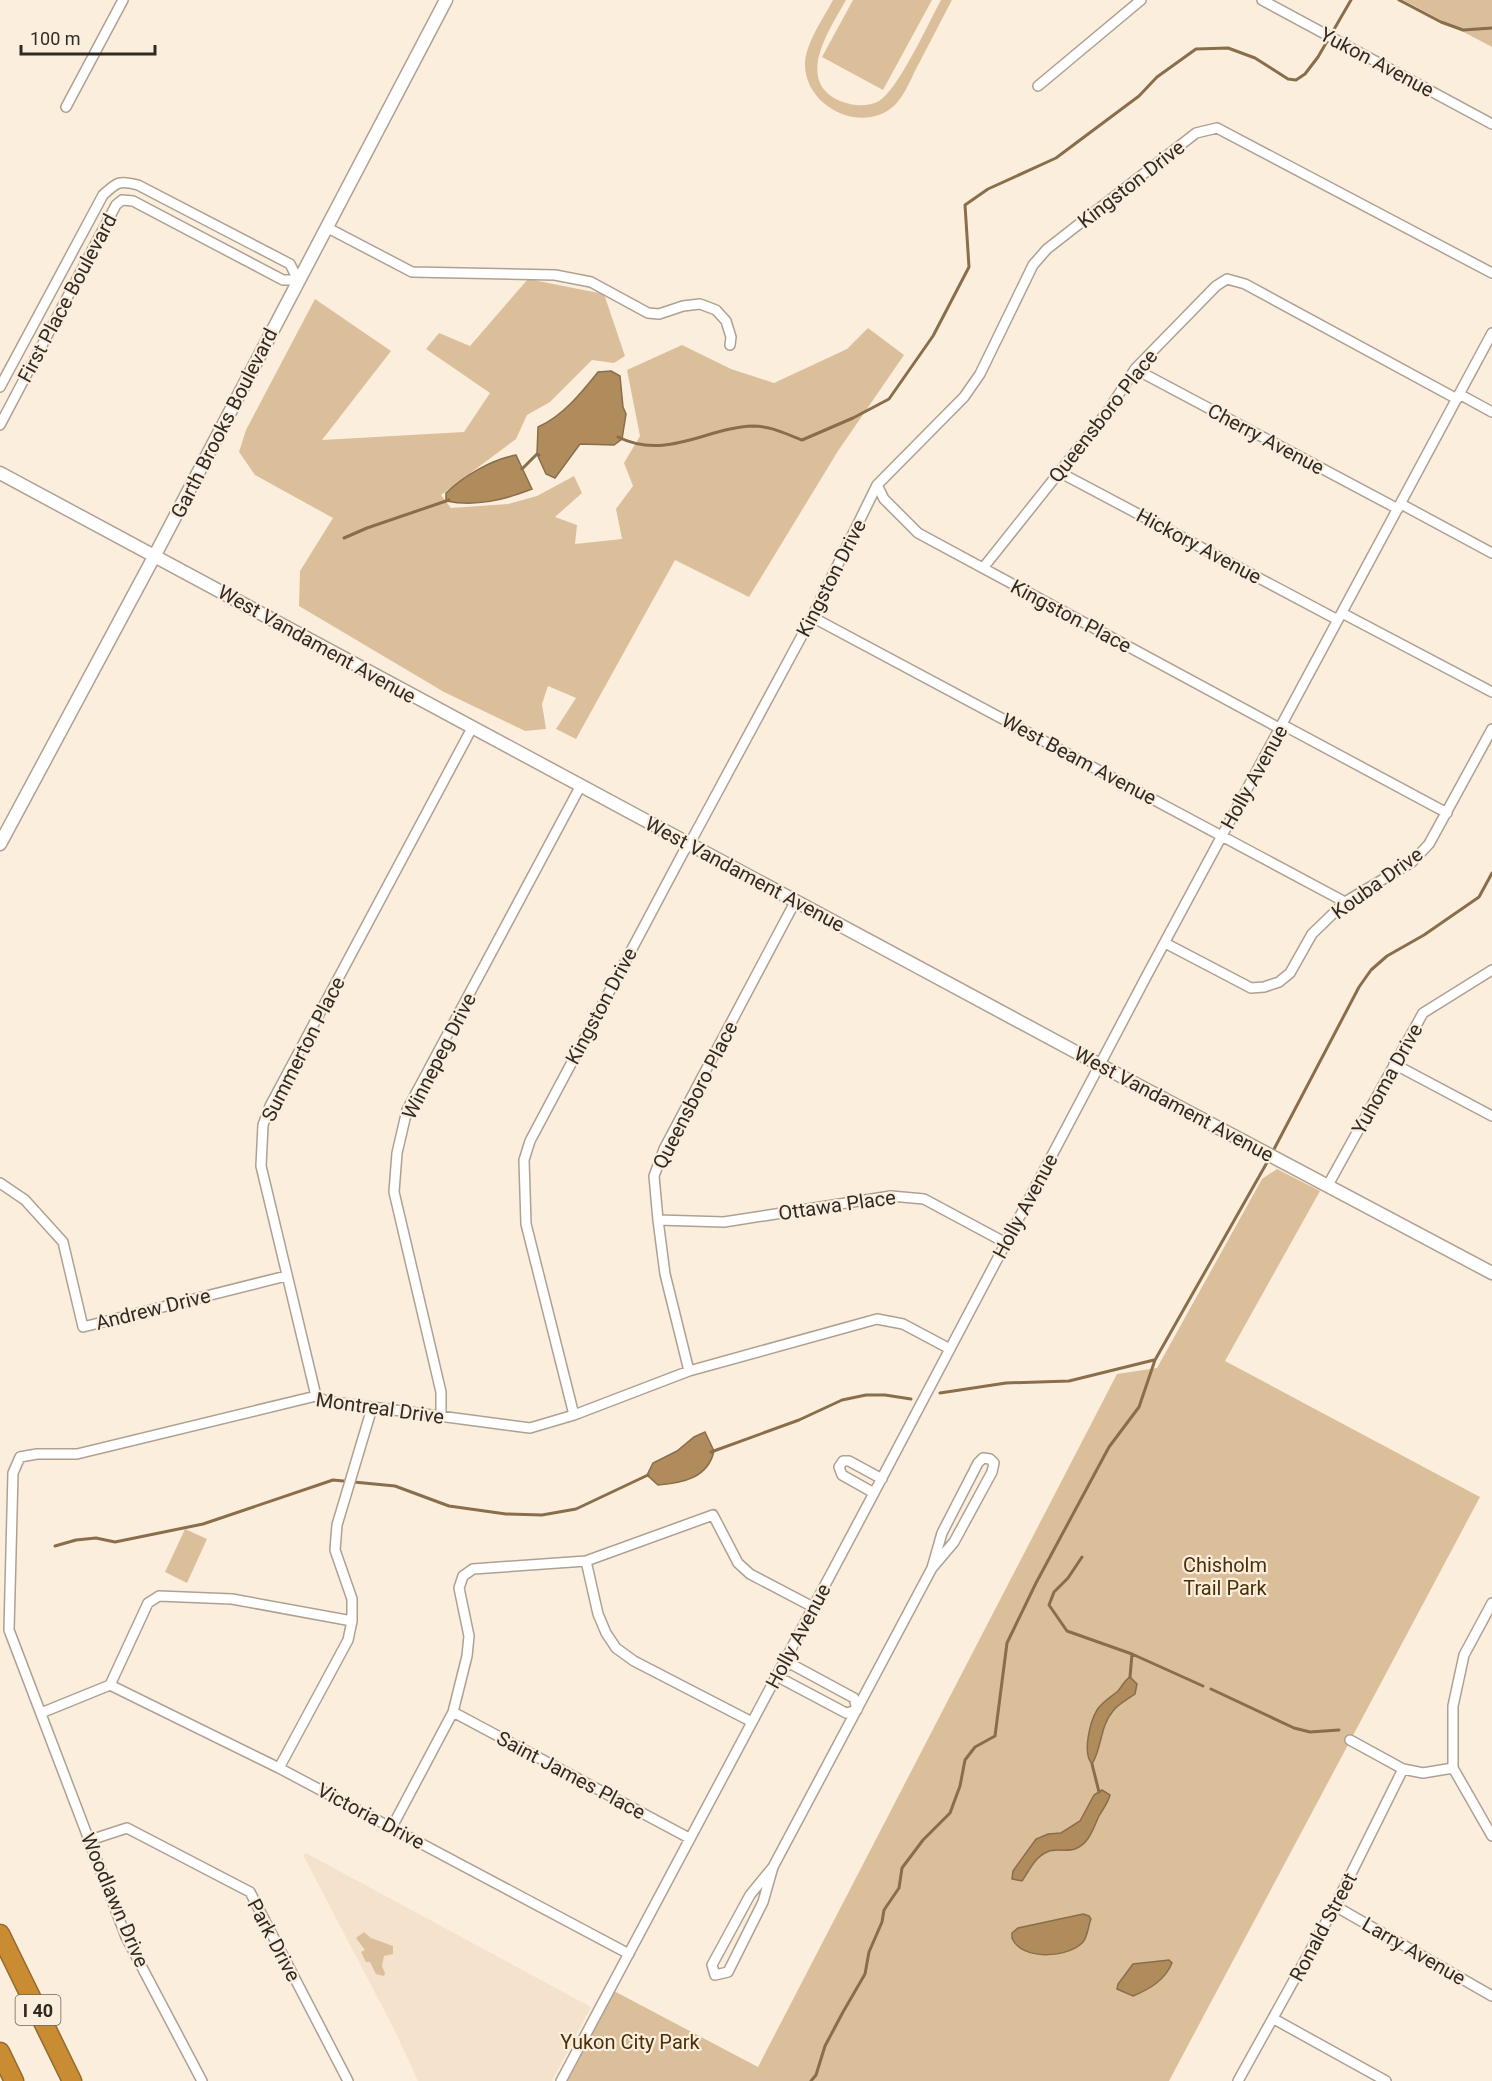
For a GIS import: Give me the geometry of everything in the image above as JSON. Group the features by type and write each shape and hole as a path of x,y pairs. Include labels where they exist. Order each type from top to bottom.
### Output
{"highway":[{"name":"I 40","path":"1,1935 72,2081"},
{"path":"0,2052 14,2081"},
{"path":"0,2071 5,2081"}],"street":[{"path":"66,106 122,0"},
{"name":"Garth Brooks Boulevard","path":"0,844 155,555 446,0"},
{"path":"1038,86 1142,0"},
{"name":"Yukon Avenue","path":"1262,0 1492,124"},
{"name":"Kingston Drive","path":"574,1415 526,1224 524,1160 535,1131 812,617 877,486 964,397 980,374 1033,265 1047,249 1196,133 1217,128 1492,273"},
{"name":"First Place Boulevard","path":"0,425 116,205 122,200 133,201 283,280 298,280 290,264 138,185 117,183 103,195 2,383"},
{"path":"166,219 174,204"},
{"path":"326,227 412,272 555,275 591,282 648,313 659,314 683,306 700,304 716,310 726,321 731,337 730,345"},
{"path":"251,263 259,249"},
{"name":"Queensboro Place","path":"983,568 1108,411 1135,369 1216,286 1227,279 1245,284 1458,397 1492,412"},
{"path":"44,305 59,313"},
{"name":"Holly Avenue","path":"561,2081 1222,835 1492,333"},
{"name":"Cherry Avenue","path":"1135,369 1492,553"},
{"path":"2,383 20,387"},
{"name":"Hickory Avenue","path":"1059,472 1340,617 1492,692"},
{"name":"West Vandament Avenue","path":"0,473 690,843 795,902 1492,1273"},
{"name":"Kingston Place","path":"877,486 884,499 918,534 1447,813"},
{"name":"West Beam Avenue","path":"812,617 1345,902"},
{"name":"Summerton Place","path":"316,1396 261,1166 263,1125 270,1106 472,728"},
{"name":"Kouba Drive","path":"1165,943 1251,988 1279,982 1290,973 1312,934 1345,902 1412,862 1429,844 1492,729"},
{"name":"Winnepeg Drive","path":"441,1417 441,1392 394,1192 396,1153 407,1110 580,786"},
{"name":"Queensboro Place","path":"689,1371 665,1274 654,1176 664,1149 795,902"},
{"name":"Yuhoma Drive","path":"1328,1185 1424,1013 1491,971"},
{"path":"1394,1064 1492,1116"},
{"name":"Andrew Drive","path":"0,1183 25,1200 63,1242 83,1327 286,1276"},
{"name":"Ottawa Place","path":"658,1220 723,1222 891,1196 907,1196 924,1199 1005,1243"},
{"name":"Montreal Drive","path":"41,1713 9,1630 13,1473 20,1457 37,1454 77,1454 316,1396 326,1401 372,1408 530,1428 574,1415 689,1371 878,1319 903,1324 950,1349"},
{"path":"279,1768 348,1640 352,1621 352,1599 335,1550 337,1525 372,1408"},
{"path":"773,1867 763,1902 728,1972 715,1975 712,1965 750,1895 773,1867 857,1710 932,1568 942,1533 978,1463 983,1458 990,1460 994,1463 992,1472 954,1542 932,1568"},
{"path":"874,1493 842,1475 838,1467 843,1461 849,1461 882,1479"},
{"path":"392,1827 453,1712 467,1656 469,1636 459,1588 463,1576 473,1569 586,1561 713,1515 738,1563 750,1574 813,1607"},
{"path":"586,1561 598,1614 606,1633 616,1648 634,1661 752,1722"},
{"path":"41,1713 111,1684 147,1603 159,1596 232,1599 352,1621"},
{"path":"1492,1604 1464,1655 1453,1706 1453,1768 1492,1836"},
{"path":"791,1664 854,1698 857,1710 846,1713 782,1679 780,1669 791,1664"},
{"name":"Victoria Drive","path":"111,1684 279,1768 629,1954"},
{"name":"Saint James Place","path":"453,1712 689,1838"},
{"name":"Woodlawn Drive","path":"41,1713 126,1937 202,2081"},
{"path":"1350,1740 1403,1769 1423,1773 1453,1768"},
{"name":"Ronald Street","path":"1238,2081 1335,1906 1403,1769"},
{"name":"Park Drive","path":"90,1840 127,1828 250,1892 348,2081"},
{"name":"Larry Avenue","path":"1335,1906 1492,1996"},
{"path":"1274,2019 1386,2081"}],"shaded area":[{"path":"611,371 620,376 623,407 626,414 622,439 614,445 580,444 555,478 546,474 537,454 538,427 564,410 598,372"},
{"path":"516,455 532,489 479,503 446,501 446,493 470,474 488,464"},
{"path":"705,1432 714,1451 711,1460 700,1473 676,1483 658,1485 647,1475 653,1463 677,1451 694,1437"},
{"path":"1130,1677 1137,1684 1135,1694 1118,1706 1109,1717 1092,1764 1087,1745 1094,1715 1101,1704 1118,1691"},
{"path":"1102,1790 1110,1795 1109,1798 1084,1843 1075,1849 1053,1850 1043,1854 1022,1881 1012,1879 1013,1871 1036,1839 1048,1834 1061,1833 1080,1821 1094,1795"},
{"path":"306,1853 591,2007 552,2081 418,2081 394,2029 303,1855"},
{"path":"1083,1914 1091,1919 1086,1937 1083,1942 1067,1951 1057,1954 1035,1954 1025,1951 1012,1938 1012,1933 1018,1928"},
{"path":"1169,1960 1172,1963 1165,1974 1145,1990 1133,1996 1117,1989 1118,1984 1133,1964"}],"green space":[{"path":"833,0 846,0 819,55 817,69 820,82 828,93 843,102 861,105 875,103 887,94 904,70 941,0 952,0 904,93 895,105 882,114 867,118 851,117 837,112 814,92 807,78 806,54"},
{"path":"853,0 932,0 883,90 822,57"},
{"path":"1403,0 1492,0 1492,47"},
{"path":"528,279 604,294 625,356 614,363 592,360 550,402 527,415 516,439 441,495 451,508 508,504 537,496 574,476 582,493 555,517 577,525 575,544 622,539 616,509 633,486 624,463 640,436 627,370 682,345 731,369 774,383 847,349 868,328 904,355 838,451 749,597 675,560 576,739 556,729 576,698 548,686 542,704 546,729 525,731 444,692 299,606 300,571 333,518 255,475 239,452 246,430 315,299 391,351 322,440 464,432 490,393 426,349 439,333 470,346"},
{"name":"Chisholm Trail Park","path":"1277,1169 1320,1191 1225,1361 1480,1497 1169,2081 566,2081 614,1991 758,2067 1117,1374 1157,1368 1262,1179"},
{"path":"185,1529 207,1539 187,1583 165,1572"},
{"path":"364,1932 371,1938 393,1946 393,1954 384,1956 382,1966 384,1976 376,1974 370,1962 366,1962 361,1952 365,1950 356,1938"}],"waterway":[{"path":"618,437 653,446 687,441 736,428 760,426 802,440 853,418 889,399 933,336 969,267 965,205 988,189 1056,158 1139,96 1157,77 1196,49 1228,48 1255,58 1288,79 1296,80 1305,74 1318,57 1351,0"},
{"path":"1399,0 1441,22 1463,30 1492,28"},
{"path":"522,469 537,454 539,455"},
{"path":"344,538 449,500"},
{"path":"1272,1153 1359,987 1371,970 1387,956 1424,935 1479,897 1492,873"},
{"path":"811,2081 816,2075 825,2046 865,1974 869,1952 882,1922 884,1910 899,1888 902,1868 923,1840 950,1813 960,1786 965,1760 975,1747 995,1736 1007,1643 1036,1583 1109,1447 1139,1407 1155,1360 1269,1159"},
{"path":"940,1393 1006,1383 1069,1381 1154,1360"},
{"path":"711,1452 799,1420 842,1400 866,1395 911,1399"},
{"path":"55,1546 76,1540 96,1538 115,1542 203,1524 333,1480 395,1486 449,1506 506,1514 542,1515 576,1509 648,1475"},
{"path":"1082,1557 1068,1578 1054,1592 1049,1605 1067,1631 1132,1654 1203,1686"},
{"path":"1130,1677 1132,1654"},
{"path":"1211,1689 1294,1728 1310,1732 1339,1730"},
{"path":"1092,1764 1099,1792"}],"park label":[{"name":"Yukon City Park","path":"630,2042"}]}
